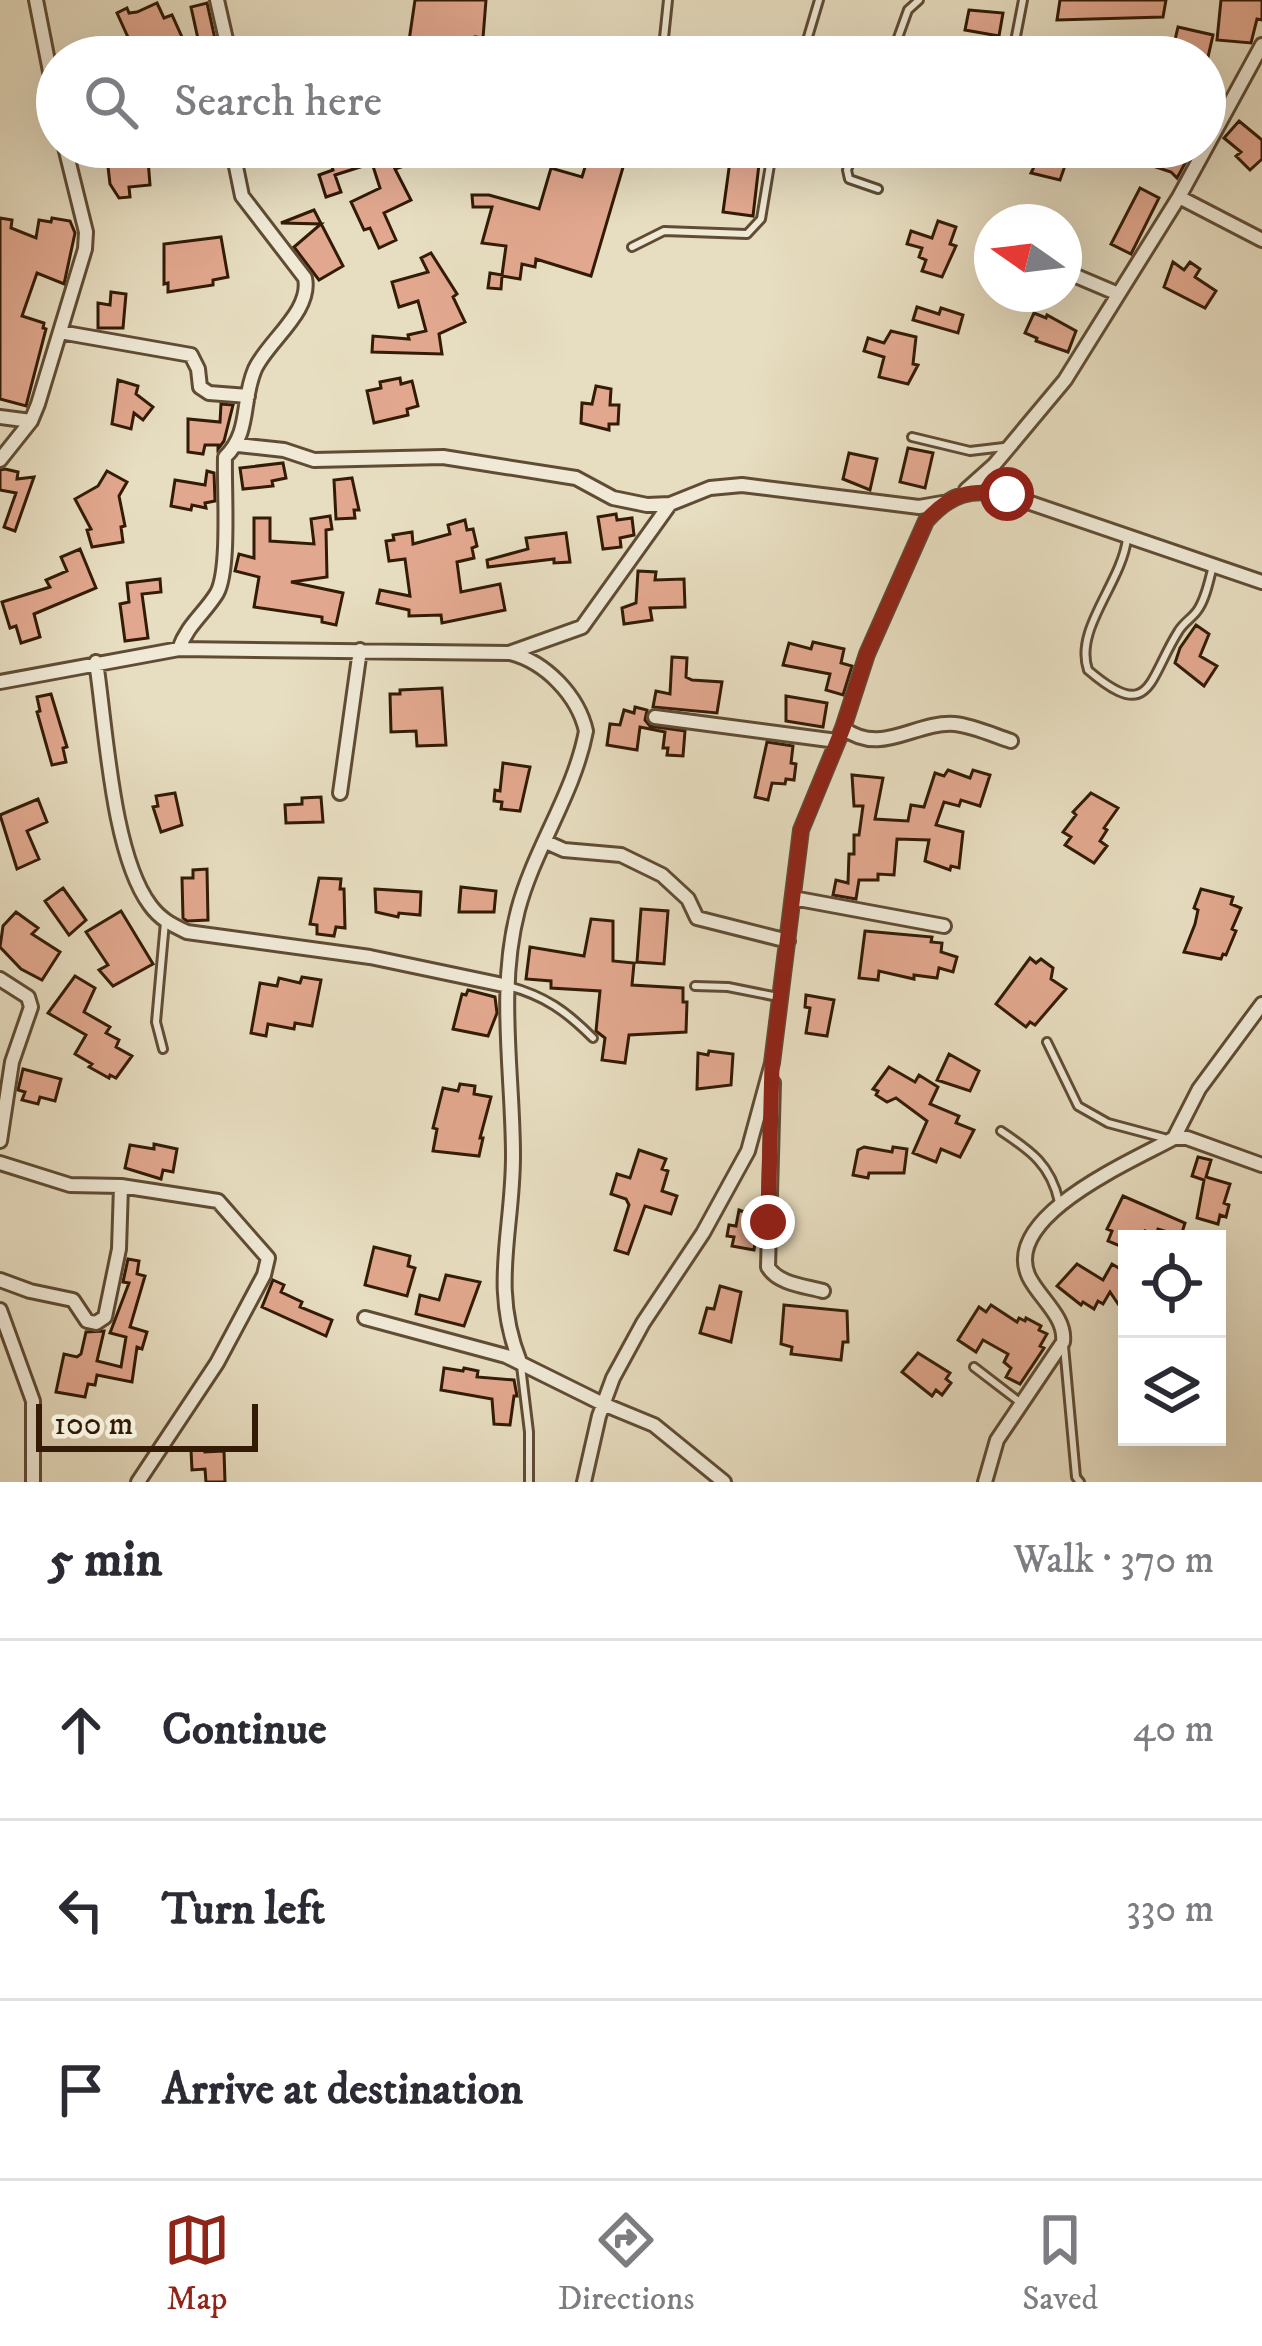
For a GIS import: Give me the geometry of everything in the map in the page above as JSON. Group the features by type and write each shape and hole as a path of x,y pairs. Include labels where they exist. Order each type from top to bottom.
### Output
{"street":[{"path":"36,0 43,36"},
{"path":"217,0 225,36"},
{"path":"1226,111 1262,45"},
{"path":"0,460 31,422 80,273 86,232 70,168"},
{"path":"179,649 195,616 218,592 224,572 225,457 238,445 255,369 307,288 305,278 242,196 236,168"},
{"path":"238,445 342,462 443,457 576,478 613,498 647,506 742,484 919,507 942,503 965,491 1065,380 1195,168"},
{"path":"1179,197 1262,240"},
{"path":"1082,278 1116,292"},
{"path":"60,332 191,355 200,388 248,396"},
{"path":"0,417 31,422"},
{"path":"965,491 1007,494 1262,582"},
{"path":"584,1482 602,1404 643,1323 738,1171 759,1115 782,998 801,830 867,654 926,521 942,503"},
{"path":"0,682 179,649 509,653 582,627 670,504"},
{"path":"340,794 361,650"},
{"path":"509,653 542,667 575,702 586,731 519,906 508,986 513,1157 502,1289 507,1331 520,1362"},
{"path":"96,662 124,849 149,904 165,922 187,932 370,957 508,986"},
{"path":"655,717 840,734 867,741 950,724 1011,741"},
{"path":"546,842 564,850 621,855 662,875 688,899 697,918 788,941"},
{"path":"793,898 944,926"},
{"path":"0,979 28,997 32,1007 12,1062 0,1141"},
{"path":"1174,1138 1198,1089 1262,1004"},
{"path":"772,1064 768,1267 783,1280 823,1291"},
{"path":"985,1482 992,1449 1063,1342 1061,1324 1024,1263 1037,1230 1059,1206 1102,1175 1174,1138 1262,1165"},
{"path":"0,1163 70,1185 121,1186 218,1201 268,1258 264,1275 217,1363 138,1482"},
{"path":"0,1280 73,1300 87,1321 105,1317 119,1250 121,1186"},
{"path":"0,1310 33,1401 33,1482"},
{"path":"365,1318 520,1362 654,1425 724,1482"}],"lane":[{"path":"664,36 668,0"},
{"path":"808,36 819,0"},
{"path":"899,36 908,10 919,0"},
{"path":"1016,36 1023,0"},
{"path":"632,247 664,231 747,234 761,219 769,168"},
{"path":"848,168 849,179 878,189"},
{"path":"912,437 970,451 1008,447"},
{"path":"1128,536 1119,574 1083,643 1088,670 1115,693 1132,696 1146,689 1160,672 1174,637 1196,612 1214,566"},
{"path":"163,1049 156,1022 165,922"},
{"path":"508,986 542,995 593,1038"},
{"path":"695,986 782,998"},
{"path":"1047,1042 1078,1106 1158,1138 1174,1138"},
{"path":"1001,1131 1043,1162 1059,1206"},
{"path":"1063,1342 1080,1482"},
{"path":"520,1362 529,1432 529,1482"},
{"path":"974,1367 1021,1403"}],"building":[{"path":"415,0 486,0 483,36 410,36"},
{"path":"1060,0 1166,0 1163,17 1057,20"},
{"path":"1221,0 1262,0 1262,20 1257,19 1251,43 1217,36"},
{"path":"157,3 164,18 172,15 181,36 127,36 117,13 127,8 129,13"},
{"path":"207,3 214,36 197,36 191,7"},
{"path":"969,10 1003,13 999,36 965,30"},
{"path":"1178,27 1213,35 1213,36 1176,36"},
{"path":"1239,121 1262,140 1262,159 1250,170 1226,136"},
{"path":"108,168 149,168 150,185 129,187 130,197 119,198 110,184"},
{"path":"357,168 335,175 341,192 326,197 319,175"},
{"path":"374,168 398,168 411,200 384,213 396,240 379,248 351,202 380,188"},
{"path":"551,168 582,177 585,168 623,168 591,276 536,259 535,267 522,264 520,279 502,276 501,289 488,288 490,273 502,275 506,246 482,243 492,207 473,207 472,195 539,209"},
{"path":"729,168 759,168 753,216 723,212"},
{"path":"1034,168 1064,168 1060,180 1031,173"},
{"path":"1159,168 1182,168 1177,178"},
{"path":"1140,188 1159,198 1131,254 1111,244"},
{"path":"314,210 343,266 319,280 294,247 321,224 281,223"},
{"path":"0,218 12,220 11,228 36,238 39,220 51,222 52,218 70,221 75,233 64,284 37,273 22,316 44,323 46,329 26,406 0,399"},
{"path":"938,221 956,227 950,244 956,246 942,277 922,271 926,260 919,257 922,248 907,244 911,231 932,238"},
{"path":"221,237 228,277 213,280 213,285 168,292 164,244"},
{"path":"431,253 457,294 453,297 465,322 439,334 442,354 372,352 373,336 409,339 408,335 426,331 418,301 399,307 392,282 428,272 421,258"},
{"path":"1173,262 1184,270 1190,262 1200,269 1195,277 1216,291 1205,308 1164,287"},
{"path":"111,292 126,294 123,328 98,328 98,303 110,305"},
{"path":"917,307 963,315 958,333 913,320"},
{"path":"1034,313 1076,331 1068,352 1025,333"},
{"path":"891,331 916,337 913,364 918,365 908,384 879,377 884,357 864,351 868,338 884,343"},
{"path":"400,378 401,384 412,381 418,406 407,409 408,415 374,423 367,391 381,388 380,382"},
{"path":"118,380 138,386 136,394 153,407 143,420 134,413 131,429 112,424"},
{"path":"596,386 611,389 610,405 619,405 618,424 609,424 609,430 581,423 582,403 592,404"},
{"path":"221,404 233,405 224,441 218,449 218,445 205,445 203,454 188,452 188,419 220,422"},
{"path":"908,448 933,453 925,488 900,482"},
{"path":"849,453 877,459 870,490 843,479"},
{"path":"283,463 286,478 272,481 273,486 243,489 240,468"},
{"path":"0,470 18,472 17,479 34,477 15,531 4,527 16,493 0,490"},
{"path":"107,471 127,482 119,496 123,542 92,547 87,530 91,529 75,499 98,486"},
{"path":"207,471 214,473 215,501 205,503 206,508 192,505 191,510 171,506 175,480 205,485"},
{"path":"352,478 359,510 354,510 355,518 336,519 334,480"},
{"path":"616,514 617,520 632,518 634,535 620,538 621,547 603,549 598,517"},
{"path":"330,516 327,577 291,582 343,593 336,625 322,622 322,617 254,607 259,577 235,571 239,554 254,558 254,518 270,518 270,541 314,544 311,519"},
{"path":"465,520 477,546 472,548 474,558 457,562 461,592 500,584 505,610 442,623 441,615 409,616 409,610 377,603 380,590 410,596 405,559 389,561 386,541 412,532 413,544 450,534 448,525"},
{"path":"566,533 570,562 554,563 554,559 488,567 487,560 528,549 526,538"},
{"path":"80,549 96,588 34,614 40,637 21,643 16,626 10,628 2,602 50,587 46,580 67,571 61,557"},
{"path":"638,571 656,572 655,580 684,579 685,607 650,608 652,620 624,624 622,608 636,603"},
{"path":"160,579 161,592 142,594 148,638 125,641 120,604 129,602 127,583"},
{"path":"1196,625 1209,634 1200,656 1217,666 1204,686 1175,663"},
{"path":"813,642 844,649 841,663 852,666 843,695 826,690 830,674 783,665 789,643 811,649"},
{"path":"672,657 687,658 686,677 692,680 722,682 717,713 653,707 656,691 670,694"},
{"path":"442,688 446,745 417,746 416,731 391,732 390,694"},
{"path":"51,694 67,747 63,748 66,762 52,765 37,712 37,697"},
{"path":"786,696 827,703 823,727 786,721"},
{"path":"635,707 647,710 645,720 650,726 685,731 683,756 667,755 665,732 640,727 637,750 607,745 610,724 620,725 624,710 634,713"},
{"path":"767,742 793,746 791,763 796,764 794,780 772,783 768,800 755,797"},
{"path":"503,763 530,767 520,811 501,809 502,802 494,801"},
{"path":"948,770 970,778 973,770 990,775 980,806 961,800 959,806 944,802 936,825 963,832 959,868 951,866 950,870 925,861 929,840 897,839 894,875 859,880 856,899 833,895 836,880 848,883 849,854 854,854 854,835 859,835 863,806 854,806 852,775 883,778 875,819 908,821 911,805 924,807 935,773 944,776"},
{"path":"175,793 182,825 161,832 153,807 158,806 156,796"},
{"path":"1091,793 1118,808 1100,841 1107,846 1094,863 1065,845 1071,837 1063,832"},
{"path":"321,797 323,822 286,823 285,805"},
{"path":"38,799 47,822 27,831 39,859 17,869 0,815"},
{"path":"207,869 208,920 187,921 183,918 182,878 193,878 193,870"},
{"path":"319,878 341,879 340,889 344,889 345,928 336,927 334,936 317,934 317,925 310,924"},
{"path":"461,887 496,891 494,912 459,912"},
{"path":"63,888 86,920 69,935 45,901"},
{"path":"375,889 421,892 420,915 376,912"},
{"path":"1201,889 1233,897 1231,904 1241,908 1232,929 1236,931 1221,959 1184,952"},
{"path":"641,909 668,911 664,964 637,962"},
{"path":"121,911 153,964 113,986 99,970 108,965 86,932"},
{"path":"16,912 38,928 32,934 60,952 42,980 21,969 0,947 3,926"},
{"path":"591,919 613,921 613,961 634,963 632,985 683,988 683,1002 687,1002 686,1032 629,1035 625,1063 602,1060 605,1038 596,1031 600,991 551,988 551,981 526,979 530,947 584,956"},
{"path":"865,931 932,937 931,942 942,943 941,952 957,957 953,972 939,968 937,978 914,975 914,979 879,971 878,980 859,978"},
{"path":"1030,958 1053,968 1051,979 1066,989 1035,1025 1030,1022 1026,1027 996,1004"},
{"path":"75,976 95,988 84,1012 110,1027 106,1033 119,1040 116,1047 132,1056 116,1078 89,1067 92,1064 75,1054 86,1035 48,1013"},
{"path":"302,977 321,980 312,1026 295,1023 294,1029 268,1024 266,1036 251,1033 260,983 277,986 279,978 300,983"},
{"path":"468,990 495,997 497,1013 488,1036 453,1029 462,994"},
{"path":"806,995 834,1000 827,1036 806,1033 810,1008 805,1007"},
{"path":"709,1051 733,1054 731,1085 697,1089 698,1053 708,1055"},
{"path":"949,1054 979,1071 970,1091 937,1080"},
{"path":"889,1067 915,1082 919,1075 938,1087 930,1104 959,1116 956,1123 974,1130 960,1157 941,1149 936,1162 913,1153 927,1121 896,1098 887,1102 876,1095 873,1089"},
{"path":"23,1069 61,1079 55,1101 22,1100 25,1092 18,1090"},
{"path":"460,1084 475,1086 474,1094 491,1097 479,1156 433,1151 437,1129 433,1128 443,1088 458,1091"},
{"path":"154,1144 177,1149 173,1172 163,1170 161,1179 125,1168 130,1145 154,1149"},
{"path":"893,1147 907,1149 904,1173 853,1175 858,1150 892,1152"},
{"path":"639,1150 666,1159 662,1191 677,1196 671,1214 645,1206 628,1254 615,1250 629,1205 611,1194 617,1174 630,1178"},
{"path":"1198,1157 1211,1160 1206,1177 1230,1184 1224,1203 1229,1205 1226,1217 1220,1215 1218,1224 1197,1218 1204,1180 1192,1176"},
{"path":"1123,1196 1185,1223 1183,1230 1118,1230 1118,1245 1108,1241 1112,1231 1107,1229"},
{"path":"739,1210 759,1218 754,1250 732,1246 734,1237 727,1236 729,1225 736,1226"},
{"path":"374,1247 410,1256 408,1266 415,1268 407,1296 365,1285"},
{"path":"128,1259 139,1261 137,1274 145,1276 130,1327 147,1332 142,1349 137,1347 132,1382 97,1375 85,1397 56,1392 64,1354 81,1354 86,1332 104,1331 97,1361 121,1367 126,1337 110,1333 129,1283 123,1282"},
{"path":"1077,1264 1103,1280 1112,1264 1118,1268 1118,1304 1110,1292 1094,1309 1057,1286"},
{"path":"446,1275 480,1282 464,1326 416,1314 420,1295 439,1300"},
{"path":"273,1280 284,1285 281,1292 302,1302 300,1307 332,1320 326,1336 262,1307"},
{"path":"720,1286 741,1292 731,1342 700,1333"},
{"path":"784,1305 847,1311 848,1342 843,1342 841,1360 791,1354 792,1347 781,1344"},
{"path":"991,1305 1017,1322 1026,1318 1047,1334 1040,1346 1044,1348 1020,1384 1006,1377 1011,1368 1004,1362 1008,1354 983,1340 976,1352 958,1340 979,1307 986,1312"},
{"path":"918,1353 950,1373 946,1379 951,1383 942,1395 936,1390 932,1396 902,1372"},
{"path":"444,1368 514,1380 517,1396 510,1425 494,1424 492,1399 441,1390"},
{"path":"191,1450 224,1451 225,1482 206,1482 205,1469 192,1470"}],"route":[{"path":"768,1222 772,1064 796,862 808,808 843,728 867,654 926,521 942,503 965,491 1007,494"}]}
